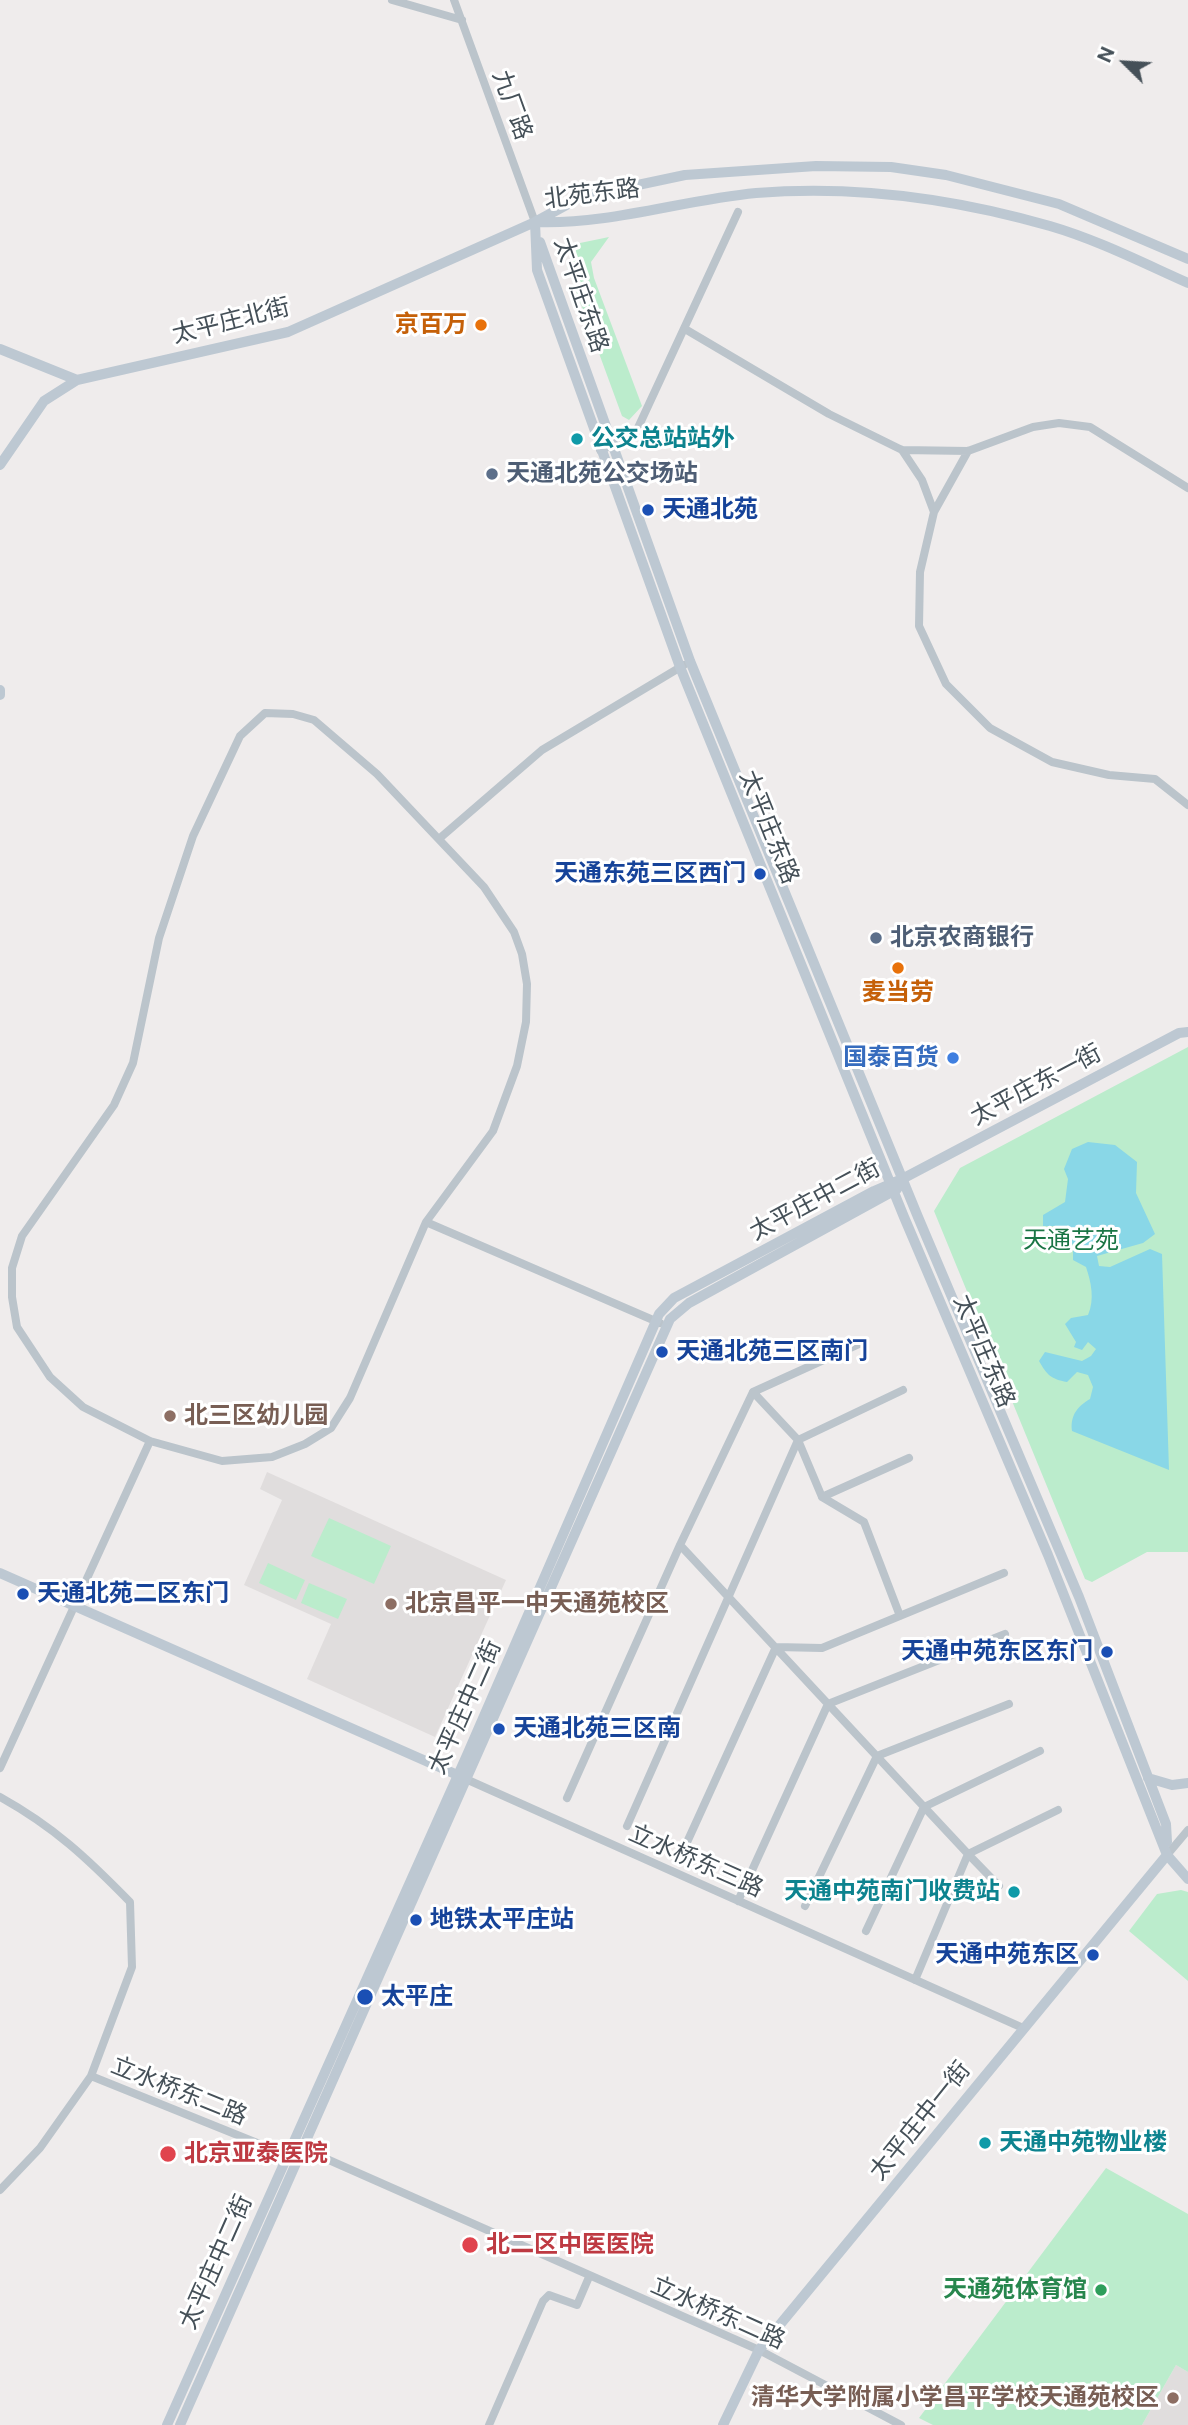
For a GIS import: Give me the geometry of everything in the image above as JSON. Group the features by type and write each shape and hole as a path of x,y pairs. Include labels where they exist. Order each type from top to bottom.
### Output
{"main road":[{"name":"北苑东路","path":"535,222 581,197 685,175 768,168 891,167 957,177 1059,204 1188,259"},
{"name":"北苑东路","path":"535,222 590,221 685,202 757,193 884,194 996,212 1052,227 1108,247 1188,283"},
{"name":"太平庄北街","path":"0,465 44,401 77,380 288,332 535,222"},
{"name":"太平庄东路","path":"535,222 606,448 685,664 893,1188 1048,1555 1167,1856 1188,1879"},
{"path":"0,349 77,380"},
{"name":"太平庄东路","path":"685,664 1079,1597 1166,1824 1167,1856"},
{"name":"太平庄东一街","path":"904,1178 1179,1033 1188,1031"},
{"name":"太平庄中二街","path":"167,2425 286,2155 463,1777 666,1326 674,1313 689,1303 893,1188 904,1178"},
{"name":"太平庄中二街","path":"180,2425 304,2148 663,1307 674,1298 893,1188"},
{"path":"0,1573 463,1777"},
{"path":"1148,1778 1172,1785 1188,1783"},
{"name":"太平庄中一街","path":"723,2425 760,2350 1167,1856"}],"street":[{"path":"392,0 461,20"},
{"name":"九厂路","path":"454,0 535,222"},
{"path":"606,448 627,440 636,432 738,212"},
{"path":"685,329 829,414 902,450 968,452 1033,427 1059,423 1090,428 1188,488"},
{"path":"902,450 922,480 934,512"},
{"path":"968,452 934,512 920,572 919,626 946,684 990,728 1052,762 1110,775 1155,779 1188,805"},
{"path":"440,838 542,750 685,664"},
{"path":"265,713 293,714 314,720 377,774 440,838 484,887 514,932 522,954 527,984 526,1022 517,1066 492,1131 426,1222 350,1398 331,1428 305,1444 272,1457 222,1461 150,1441 83,1408 51,1377 17,1327 12,1297 12,1268 22,1236 114,1105 133,1063 159,939 180,874 193,836 240,736 265,713"},
{"path":"426,1222 666,1326"},
{"path":"567,1798 680,1545 753,1392 861,1343"},
{"path":"628,1826 798,1440 903,1390"},
{"path":"753,1392 798,1440 822,1497 864,1522 900,1616"},
{"path":"0,1768 150,1441"},
{"path":"822,1497 909,1458"},
{"path":"680,1545 999,1886"},
{"path":"776,1647 822,1648 1004,1573"},
{"path":"738,1901 828,1704 1005,1634"},
{"path":"683,1851 776,1647"},
{"path":"805,1906 877,1756 1009,1703"},
{"path":"866,1931 924,1807 1040,1751"},
{"name":"立水桥东三路","path":"463,1777 1023,2028"},
{"path":"0,1797 43,1821 89,1860 130,1902 132,1967 91,2076 40,2148 0,2190"},
{"path":"915,1980 968,1854 1058,1810"},
{"path":"1167,1856 1188,1830"},
{"name":"立水桥东二路","path":"91,2076 286,2155"},
{"path":"286,2155 304,2148"},
{"name":"立水桥东二路","path":"304,2148 589,2277 760,2350 901,2425"},
{"path":"489,2425 543,2301 549,2295 578,2305 589,2277"}],"shaded area":[{"name":"北京昌平一中天通苑校区","path":"267,1472 506,1580 435,1737 307,1679 331,1624 244,1585 282,1500 260,1489"},
{"name":"清华大学附属小学昌平学校天通苑校区","path":"1176,2365 1188,2372 1188,2425 1142,2425"}],"green space":[{"path":"609,237 591,262 594,278 642,406 629,420 622,416 567,266 580,243"},
{"name":"天通艺苑","path":"1188,1047 1188,1552 1147,1552 1092,1582 1085,1579 934,1211 960,1168"},
{"path":"329,1518 391,1546 374,1584 311,1556"},
{"path":"268,1563 305,1580 296,1600 259,1583"},
{"path":"309,1583 347,1599 338,1619 301,1603"},
{"path":"1181,1890 1188,1892 1188,1981 1129,1931 1157,1894"},
{"name":"天通苑体育馆","path":"1106,2168 1188,2214 1188,2372 1176,2365 1142,2425 933,2425 919,2418"}],"water":[{"path":"1088,1142 1115,1145 1137,1162 1136,1193 1155,1234 1143,1243 1097,1256 1099,1266 1110,1267 1150,1249 1162,1254 1169,1470 1072,1431 1072,1420 1076,1412 1090,1399 1093,1387 1088,1375 1077,1372 1067,1382 1062,1381 1050,1376 1039,1361 1045,1352 1082,1361 1096,1349 1088,1342 1082,1350 1074,1347 1076,1342 1065,1324 1071,1318 1088,1315 1092,1297 1086,1267 1073,1260 1073,1245 1061,1226 1043,1226 1043,1215 1065,1202 1068,1179 1064,1169 1072,1149"}],"place":[{"name":"京百万","path":"481,325"},
{"name":"公交总站站外","path":"577,439"},
{"name":"天通北苑公交场站","path":"492,474"},
{"name":"天通北苑","path":"648,510"},
{"name":"天通东苑三区西门","path":"760,874"},
{"name":"北京农商银行","path":"876,938"},
{"name":"麦当劳","path":"898,968"},
{"name":"国泰百货","path":"953,1058"},
{"name":"天通北苑三区南门","path":"662,1352"},
{"name":"北三区幼儿园","path":"170,1416"},
{"name":"天通北苑二区东门","path":"23,1594"},
{"name":"北京昌平一中天通苑校区","path":"391,1604"},
{"name":"天通中苑东区东门","path":"1107,1652"},
{"name":"天通北苑三区南","path":"499,1729"},
{"name":"天通中苑南门收费站","path":"1014,1892"},
{"name":"地铁太平庄站","path":"416,1920"},
{"name":"天通中苑东区","path":"1093,1955"},
{"name":"太平庄","path":"365,1997"},
{"name":"天通中苑物业楼","path":"985,2143"},
{"name":"北京亚泰医院","path":"168,2154"},
{"name":"北二区中医医院","path":"470,2245"},
{"name":"天通苑体育馆","path":"1101,2290"},
{"name":"清华大学附属小学昌平学校天通苑校区","path":"1173,2398"}]}
